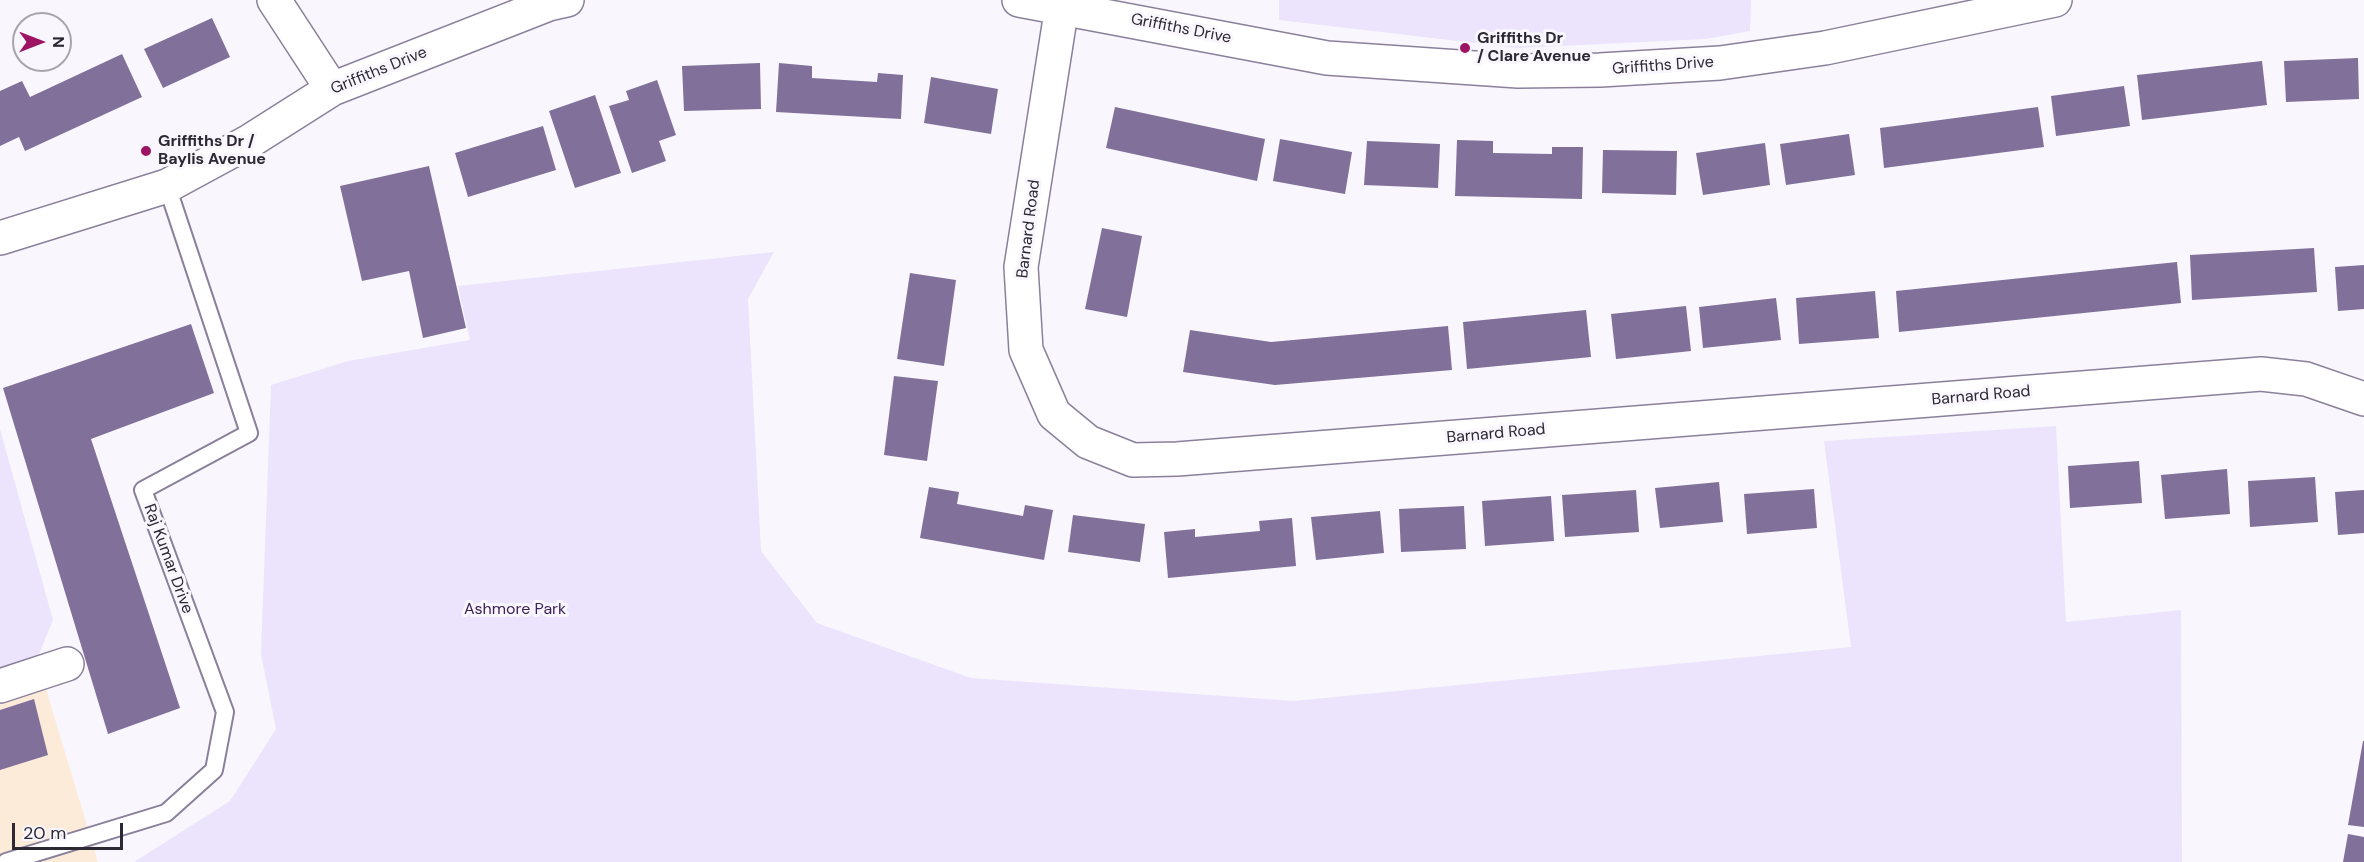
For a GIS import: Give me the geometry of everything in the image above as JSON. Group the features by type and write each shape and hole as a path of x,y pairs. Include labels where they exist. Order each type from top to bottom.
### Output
{"street":[{"path":"274,0 332,89"},
{"name":"Griffiths Drive","path":"0,238 167,186 250,141 332,89 549,4 567,0"},
{"name":"Griffiths Drive","path":"1019,0 1062,6 1327,58 1518,71 1600,70 1720,63 1825,48 2055,0"},
{"name":"Barnard Road","path":"1062,6 1021,267 1026,350 1054,414 1088,442 1133,460 1200,458 2261,374 2306,379 2364,399"},
{"path":"0,686 67,664"}],"lane":[{"name":"Raj Kumar Drive","path":"6,862 166,813 214,770 225,712 143,490 249,433 167,186"}],"shaded area":[{"path":"37,659 98,862 0,862 0,671"}],"green space":[{"path":"1279,0 1751,0 1750,31 1706,39 1517,48 1279,20"},
{"name":"Ashmore Park","path":"774,252 748,299 761,551 817,623 971,678 1293,701 1851,647 1824,441 2056,426 2066,622 2181,610 2182,862 134,862 230,801 276,729 261,654 271,385 348,361 470,340 458,286"},
{"path":"0,429 53,620 37,659 0,671"}],"building":[{"path":"212,18 230,57 163,88 144,49"},
{"path":"122,54 142,97 25,151 19,137 0,146 0,91 22,81 30,97"},
{"path":"2358,58 2359,99 2286,102 2284,61"},
{"path":"2262,61 2267,105 2142,120 2137,75"},
{"path":"760,63 761,109 684,111 682,66"},
{"path":"779,63 812,66 812,78 877,82 878,73 903,75 901,119 776,112"},
{"path":"931,77 998,89 991,134 924,123"},
{"path":"657,80 676,135 659,141 666,161 632,173 609,106 629,100 626,91"},
{"path":"2124,86 2130,126 2056,136 2051,96"},
{"path":"595,95 621,173 575,188 549,111"},
{"path":"1115,107 1265,139 1257,181 1106,148"},
{"path":"2038,107 2044,147 1884,168 1880,128"},
{"path":"543,126 556,170 468,197 455,153"},
{"path":"1849,134 1855,175 1786,185 1780,144"},
{"path":"1280,139 1352,152 1345,194 1273,181"},
{"path":"1457,140 1493,141 1493,153 1552,154 1552,147 1583,147 1582,199 1455,196"},
{"path":"1367,141 1440,144 1438,188 1364,185"},
{"path":"1765,143 1770,185 1703,195 1696,153"},
{"path":"1603,150 1677,151 1676,195 1602,193"},
{"path":"429,166 466,328 423,338 409,271 362,281 340,186"},
{"path":"1102,228 1142,236 1127,317 1085,309"},
{"path":"2314,248 2317,292 2192,300 2190,255"},
{"path":"2177,262 2181,303 1899,332 1896,291"},
{"path":"2364,265 2364,309 2338,311 2335,267"},
{"path":"910,273 956,280 944,366 897,359"},
{"path":"1875,291 1879,338 1799,344 1796,298"},
{"path":"1776,298 1781,340 1703,348 1699,307"},
{"path":"1686,306 1691,351 1616,359 1611,314"},
{"path":"1586,310 1591,357 1467,369 1463,322"},
{"path":"191,324 214,393 91,439 180,708 108,734 3,388"},
{"path":"1448,326 1452,370 1275,385 1183,372 1190,330 1271,342"},
{"path":"894,376 938,381 927,461 884,455"},
{"path":"2139,461 2142,503 2070,508 2068,466"},
{"path":"2227,469 2230,514 2165,519 2161,475"},
{"path":"2315,477 2318,522 2250,527 2248,481"},
{"path":"1719,482 1723,522 1660,528 1655,488"},
{"path":"929,487 959,492 957,504 1023,516 1025,505 1053,510 1044,560 920,538"},
{"path":"1814,489 1817,528 1747,534 1744,494"},
{"path":"1636,490 1639,532 1565,537 1562,495"},
{"path":"2364,490 2364,533 2338,535 2335,492"},
{"path":"1551,496 1554,541 1485,546 1482,501"},
{"path":"1464,506 1466,549 1401,552 1399,509"},
{"path":"1380,511 1384,553 1316,560 1311,517"},
{"path":"1073,515 1145,524 1140,562 1068,552"},
{"path":"1292,518 1296,566 1168,578 1164,532 1195,529 1195,537 1260,531 1259,521"},
{"path":"34,699 48,755 0,770 0,710"},
{"path":"2364,741 2364,827 2348,825"},
{"path":"2348,834 2364,837 2364,862 2343,862"}],"place":[{"name":"Griffiths Dr / Clare Avenue","path":"1465,48"},
{"name":"Griffiths Dr / Baylis Avenue","path":"146,151"}]}
